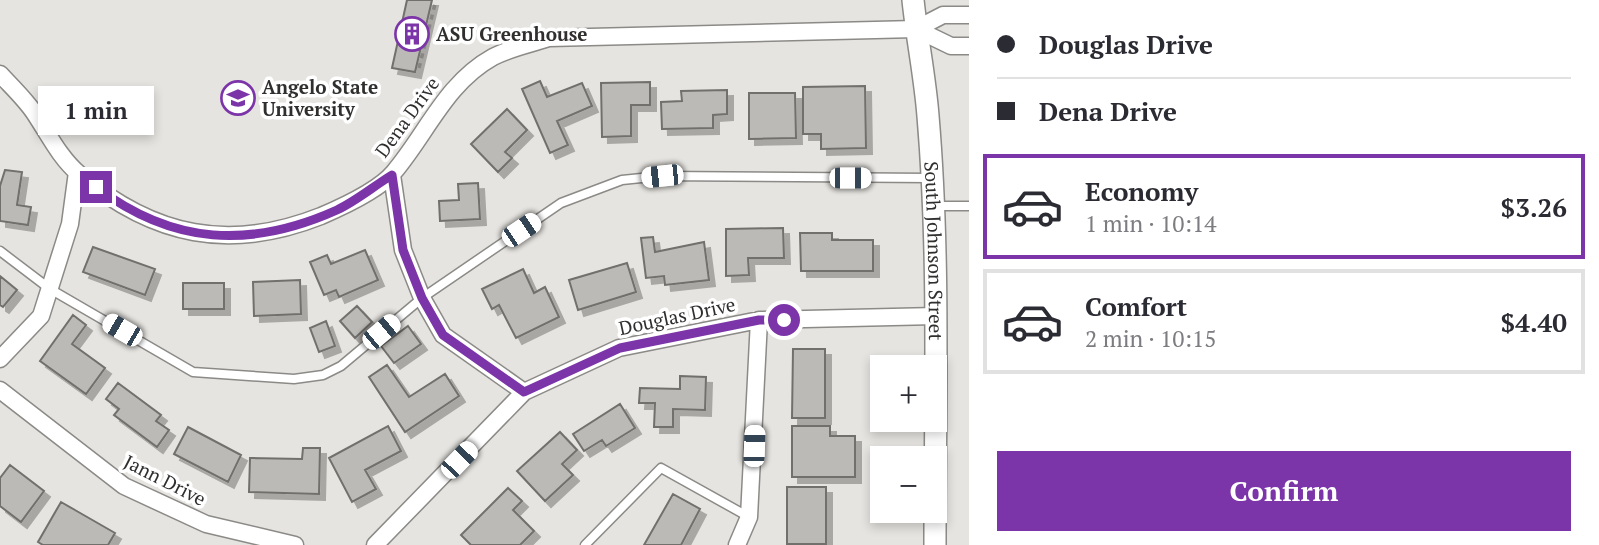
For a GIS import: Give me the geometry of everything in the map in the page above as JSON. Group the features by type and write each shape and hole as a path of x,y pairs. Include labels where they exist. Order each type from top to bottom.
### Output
{"main road":[{"name":"South Johnson Street","path":"913,0 928,114 932,178 936,316 935,545"}],"street":[{"name":"Dena Drive","path":"0,74 34,112 59,152 77,173 114,201 151,221 180,230 231,236 274,232 339,209 392,175 454,86 494,56 549,38 916,29 943,15 969,15"},
{"name":"Dena Drive","path":"916,29 951,46 969,46"},
{"path":"0,359 41,316 70,224 77,173"},
{"path":"392,175 403,250 422,298 443,335 524,392"},
{"name":"Douglas Drive","path":"375,545 524,392 620,348 759,320 936,316"},
{"path":"737,545 749,517 759,320"},
{"name":"Jann Drive","path":"0,390 124,486 206,524 295,545"}],"lane":[{"path":"0,251 50,289 193,372 294,379 323,375 341,366 422,298 561,203 622,180 662,176 932,178"},
{"path":"932,206 969,206"},
{"path":"585,545 661,468 749,517"}],"path":[{"path":"419,68 436,0"}],"building":[{"name":"ASU Greenhouse","path":"407,0 432,0 415,72 392,68"},
{"path":"540,81 547,97 582,83 592,106 557,121 568,145 550,153 522,89"},
{"path":"650,82 650,105 631,105 631,136 602,137 601,83"},
{"path":"865,86 866,148 821,149 821,134 803,134 803,87"},
{"path":"727,90 727,114 713,115 713,128 662,129 661,102 682,101 681,91"},
{"path":"749,93 795,93 796,138 749,139"},
{"path":"507,109 527,130 505,152 512,158 498,172 471,144"},
{"path":"5,170 22,172 17,205 31,207 28,225 0,221 0,186"},
{"path":"478,183 480,219 440,221 439,201 459,200 458,184"},
{"path":"783,228 784,258 748,258 749,275 726,276 726,229"},
{"path":"800,233 832,233 832,240 873,240 873,271 801,271"},
{"path":"653,237 655,252 704,242 709,280 665,285 664,276 646,278 641,238"},
{"path":"93,247 155,269 145,295 83,272"},
{"path":"365,250 378,280 339,297 336,290 324,295 310,262 327,255 331,264"},
{"path":"627,263 636,292 578,310 569,280"},
{"path":"523,269 534,293 545,287 559,317 516,338 499,305 492,309 482,289"},
{"path":"0,276 17,290 3,307 0,305"},
{"path":"300,280 301,314 254,316 253,282"},
{"path":"183,283 224,283 224,309 183,309"},
{"path":"357,306 372,322 355,338 340,321"},
{"path":"73,315 86,325 72,344 105,368 86,394 40,361"},
{"path":"326,321 335,346 319,352 310,328"},
{"path":"408,326 421,344 394,363 381,346"},
{"path":"793,349 825,349 825,418 792,418"},
{"path":"387,365 409,397 445,374 459,396 405,432 369,377"},
{"path":"680,376 706,377 705,410 673,409 673,427 654,427 655,403 639,403 640,388 680,389"},
{"path":"118,383 161,415 156,421 169,430 157,447 114,415 119,409 106,399"},
{"path":"620,404 635,428 606,446 602,440 584,451 573,434"},
{"path":"388,426 401,451 365,470 376,489 352,502 329,458"},
{"path":"792,426 830,426 830,436 855,436 855,477 792,477"},
{"path":"188,427 241,455 228,482 174,454"},
{"path":"560,432 577,450 562,464 573,475 545,501 517,471"},
{"path":"303,448 320,448 319,494 249,492 250,458 302,459"},
{"path":"10,465 44,491 21,522 0,506 0,478"},
{"path":"787,487 826,487 826,544 787,544"},
{"path":"508,488 522,501 513,510 534,531 520,545 471,545 461,535"},
{"path":"673,494 700,509 681,545 644,545"},
{"path":"61,502 115,533 108,545 43,545 38,542"}],"place":[{"name":"ASU Greenhouse","path":"412,34"},
{"name":"Angelo State University","path":"238,98"}],"route":[{"path":"96,187 114,201 151,221 211,236 231,236 274,232 302,224 339,209 392,175 403,250 422,298 443,335 524,392 620,348 759,320 784,320"}]}
